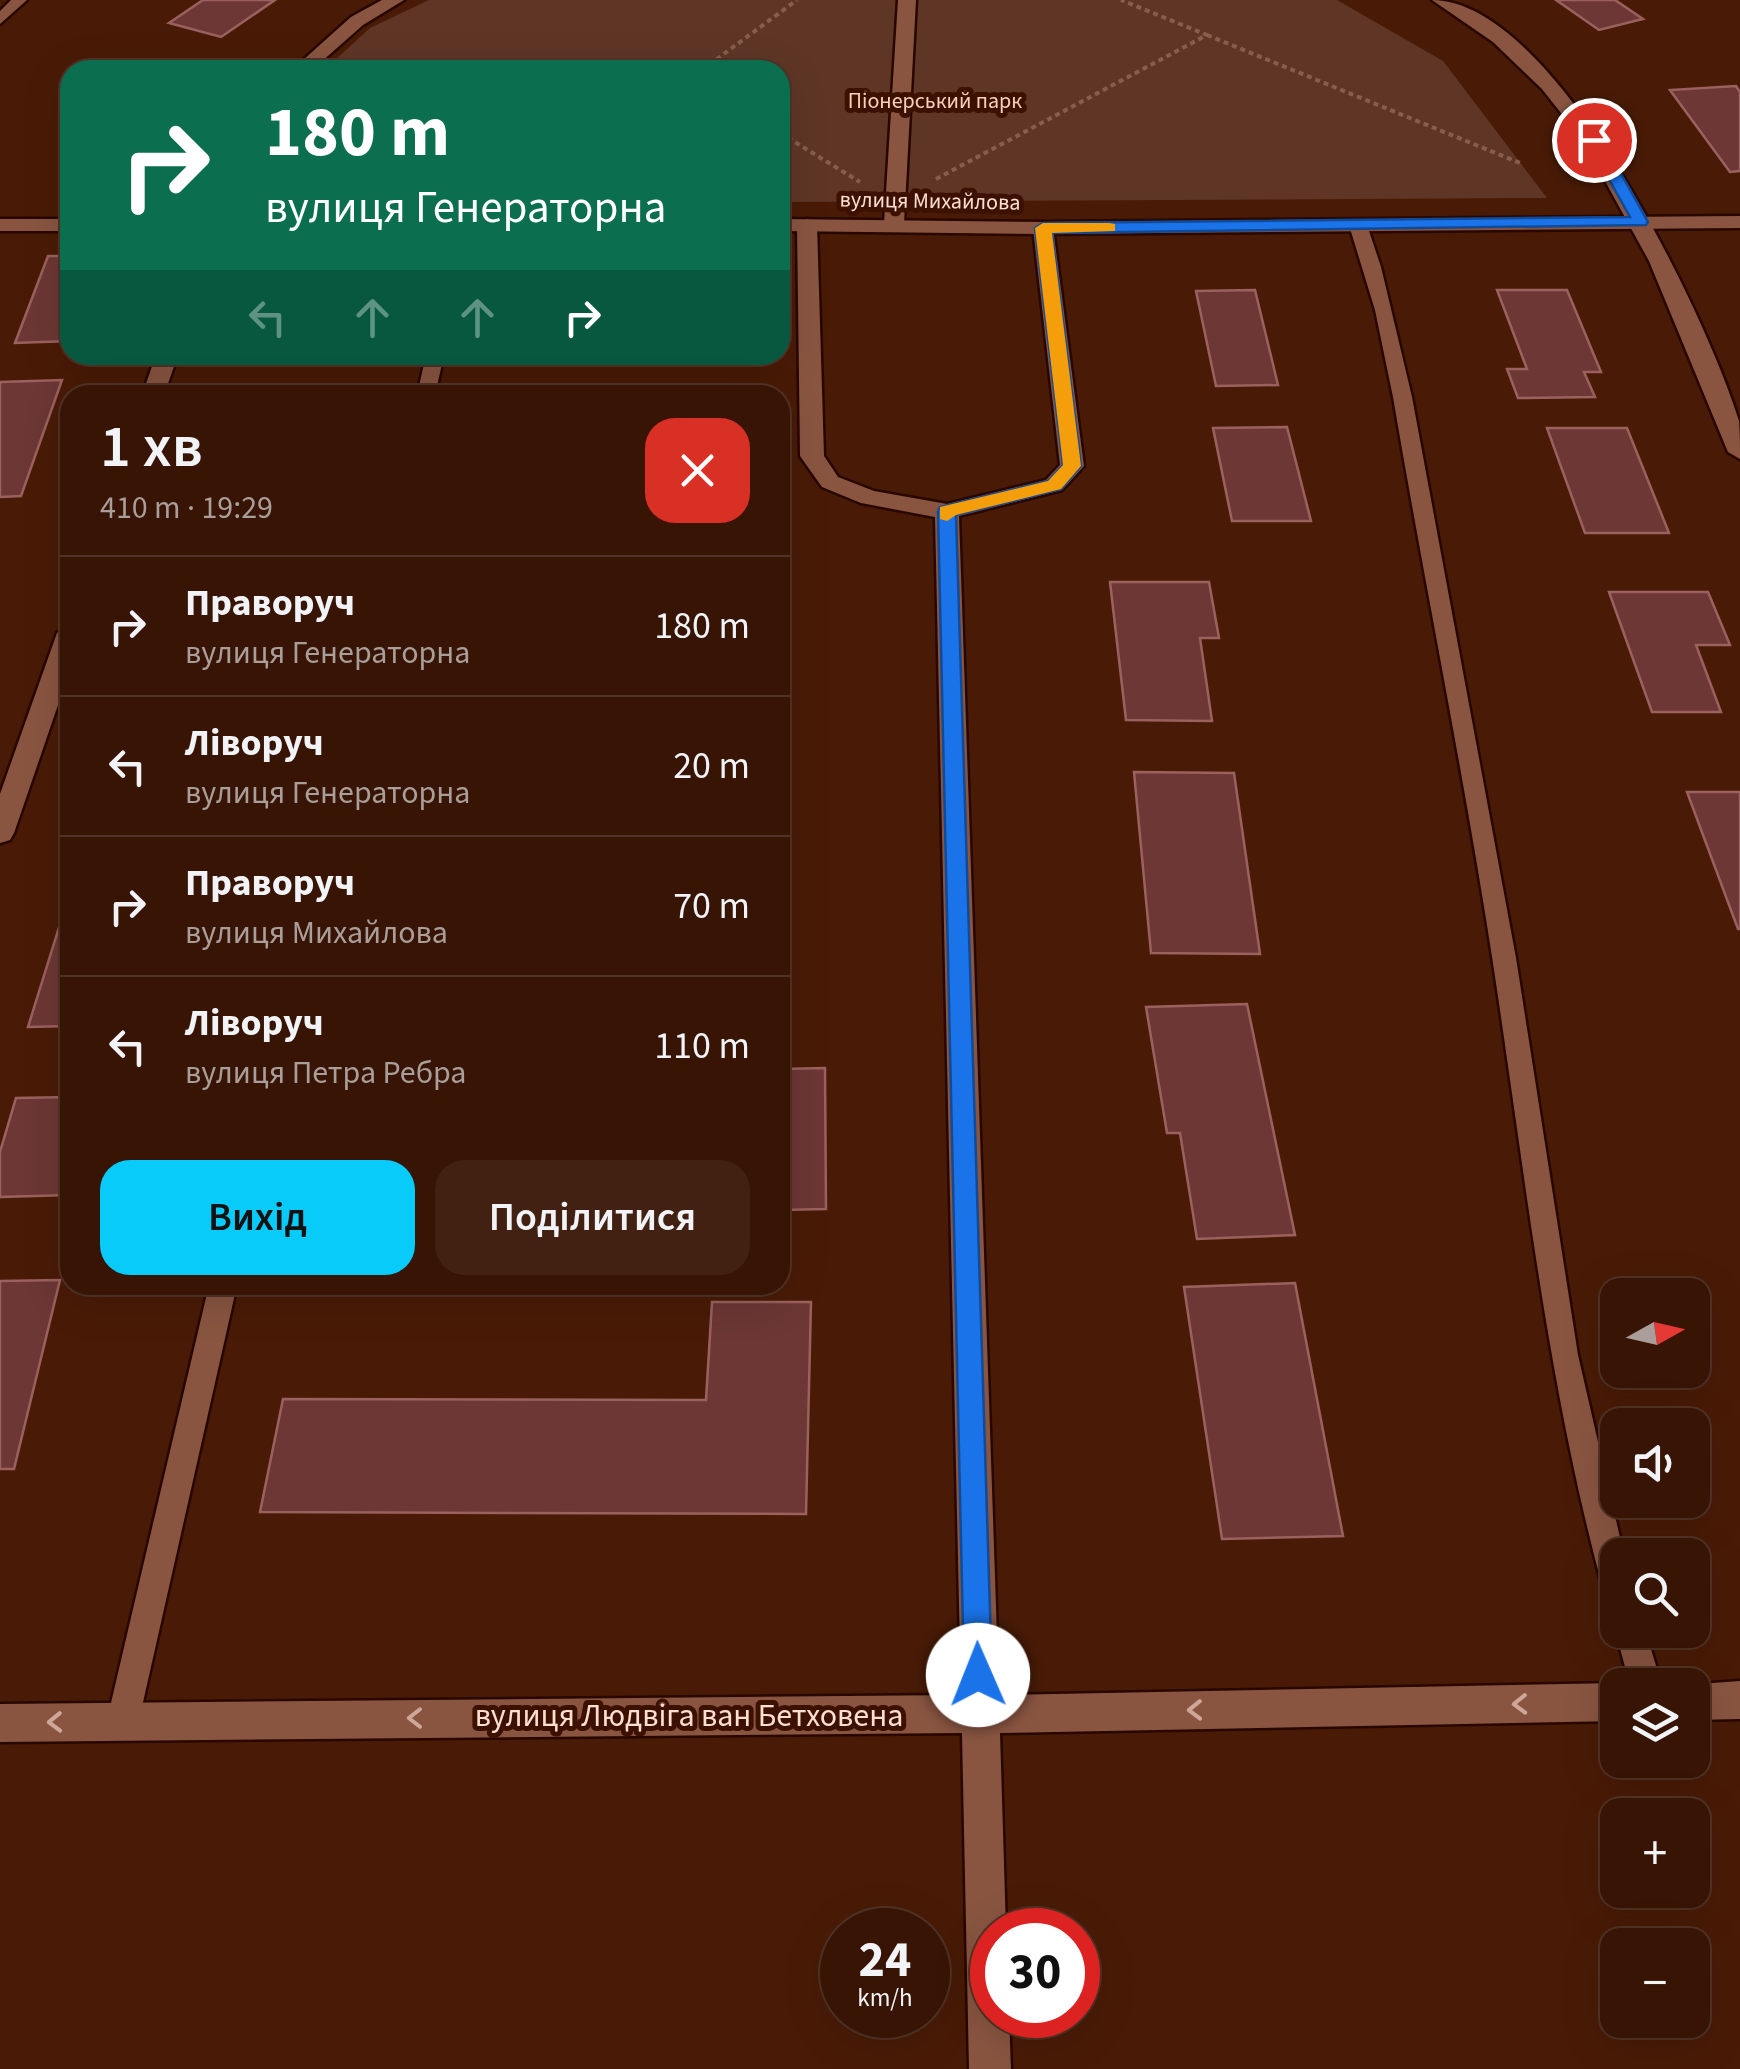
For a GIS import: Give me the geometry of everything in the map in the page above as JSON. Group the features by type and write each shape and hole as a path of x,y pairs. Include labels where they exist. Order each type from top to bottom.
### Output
{"street":[{"path":"312,60 357,21 395,0"},
{"path":"894,224 907,0"},
{"path":"1441,0 1526,60 1594,140 1640,222 1740,452"},
{"name":"вулиця Михайлова","path":"790,225 1043,228 1740,222"},
{"path":"0,225 60,225"},
{"path":"807,225 812,456 830,482 869,498 947,511 1054,485 1072,466 1043,228"},
{"path":"947,511 990,2069"},
{"path":"0,833 60,661"},
{"path":"1710,1701 1740,1700"},
{"name":"вулиця Людвіга ван Бетховена","path":"0,1723 980,1714 1600,1702"}],"lane":[{"path":"0,19 20,0"},
{"path":"1358,225 1378,278 1404,409 1504,958 1554,1308 1591,1499 1603,1538"},
{"path":"123,1720 220,1295"}],"path":[{"path":"716,60 797,0"},
{"path":"1122,0 1520,163"},
{"path":"790,139 893,202 1206,35"}],"green space":[{"name":"Піонерський парк","path":"429,0 1337,0 1443,61 1547,198 790,202 790,60 335,60 370,28"}],"building":[{"path":"203,0 275,0 221,37 169,23"},
{"path":"1556,0 1615,0 1643,19 1599,30"},
{"path":"1736,86 1740,92 1740,171 1730,172 1670,90"},
{"path":"48,256 60,256 60,341 15,343"},
{"path":"1255,290 1278,385 1216,386 1196,291"},
{"path":"1497,290 1567,290 1601,372 1584,372 1595,397 1518,398 1507,369 1527,369"},
{"path":"62,380 21,496 0,497 0,382"},
{"path":"1287,427 1311,521 1232,521 1213,428"},
{"path":"1547,428 1627,428 1669,533 1585,533"},
{"path":"1110,582 1209,582 1219,638 1200,638 1212,721 1126,720"},
{"path":"1609,592 1708,592 1730,645 1696,645 1721,712 1652,712"},
{"path":"1134,772 1234,773 1260,954 1151,953"},
{"path":"1687,792 1740,792 1740,929 1738,929"},
{"path":"60,924 60,1026 28,1027"},
{"path":"1247,1004 1295,1235 1197,1239 1180,1133 1167,1133 1146,1007"},
{"path":"825,1068 826,1209 790,1210 790,1069"},
{"path":"60,1097 60,1195 0,1197 0,1152 16,1098"},
{"path":"60,1280 14,1469 0,1469 0,1281"},
{"path":"1295,1283 1343,1536 1222,1539 1184,1287"},
{"path":"712,1302 811,1302 806,1514 260,1512 283,1399 706,1400"}],"slow traffic":[{"path":"947,515 947,511 1054,485 1072,466 1043,228 1109,227"}],"route":[{"path":"978,1675 947,511 1054,485 1072,466 1043,228 1640,222 1594,140"}]}
